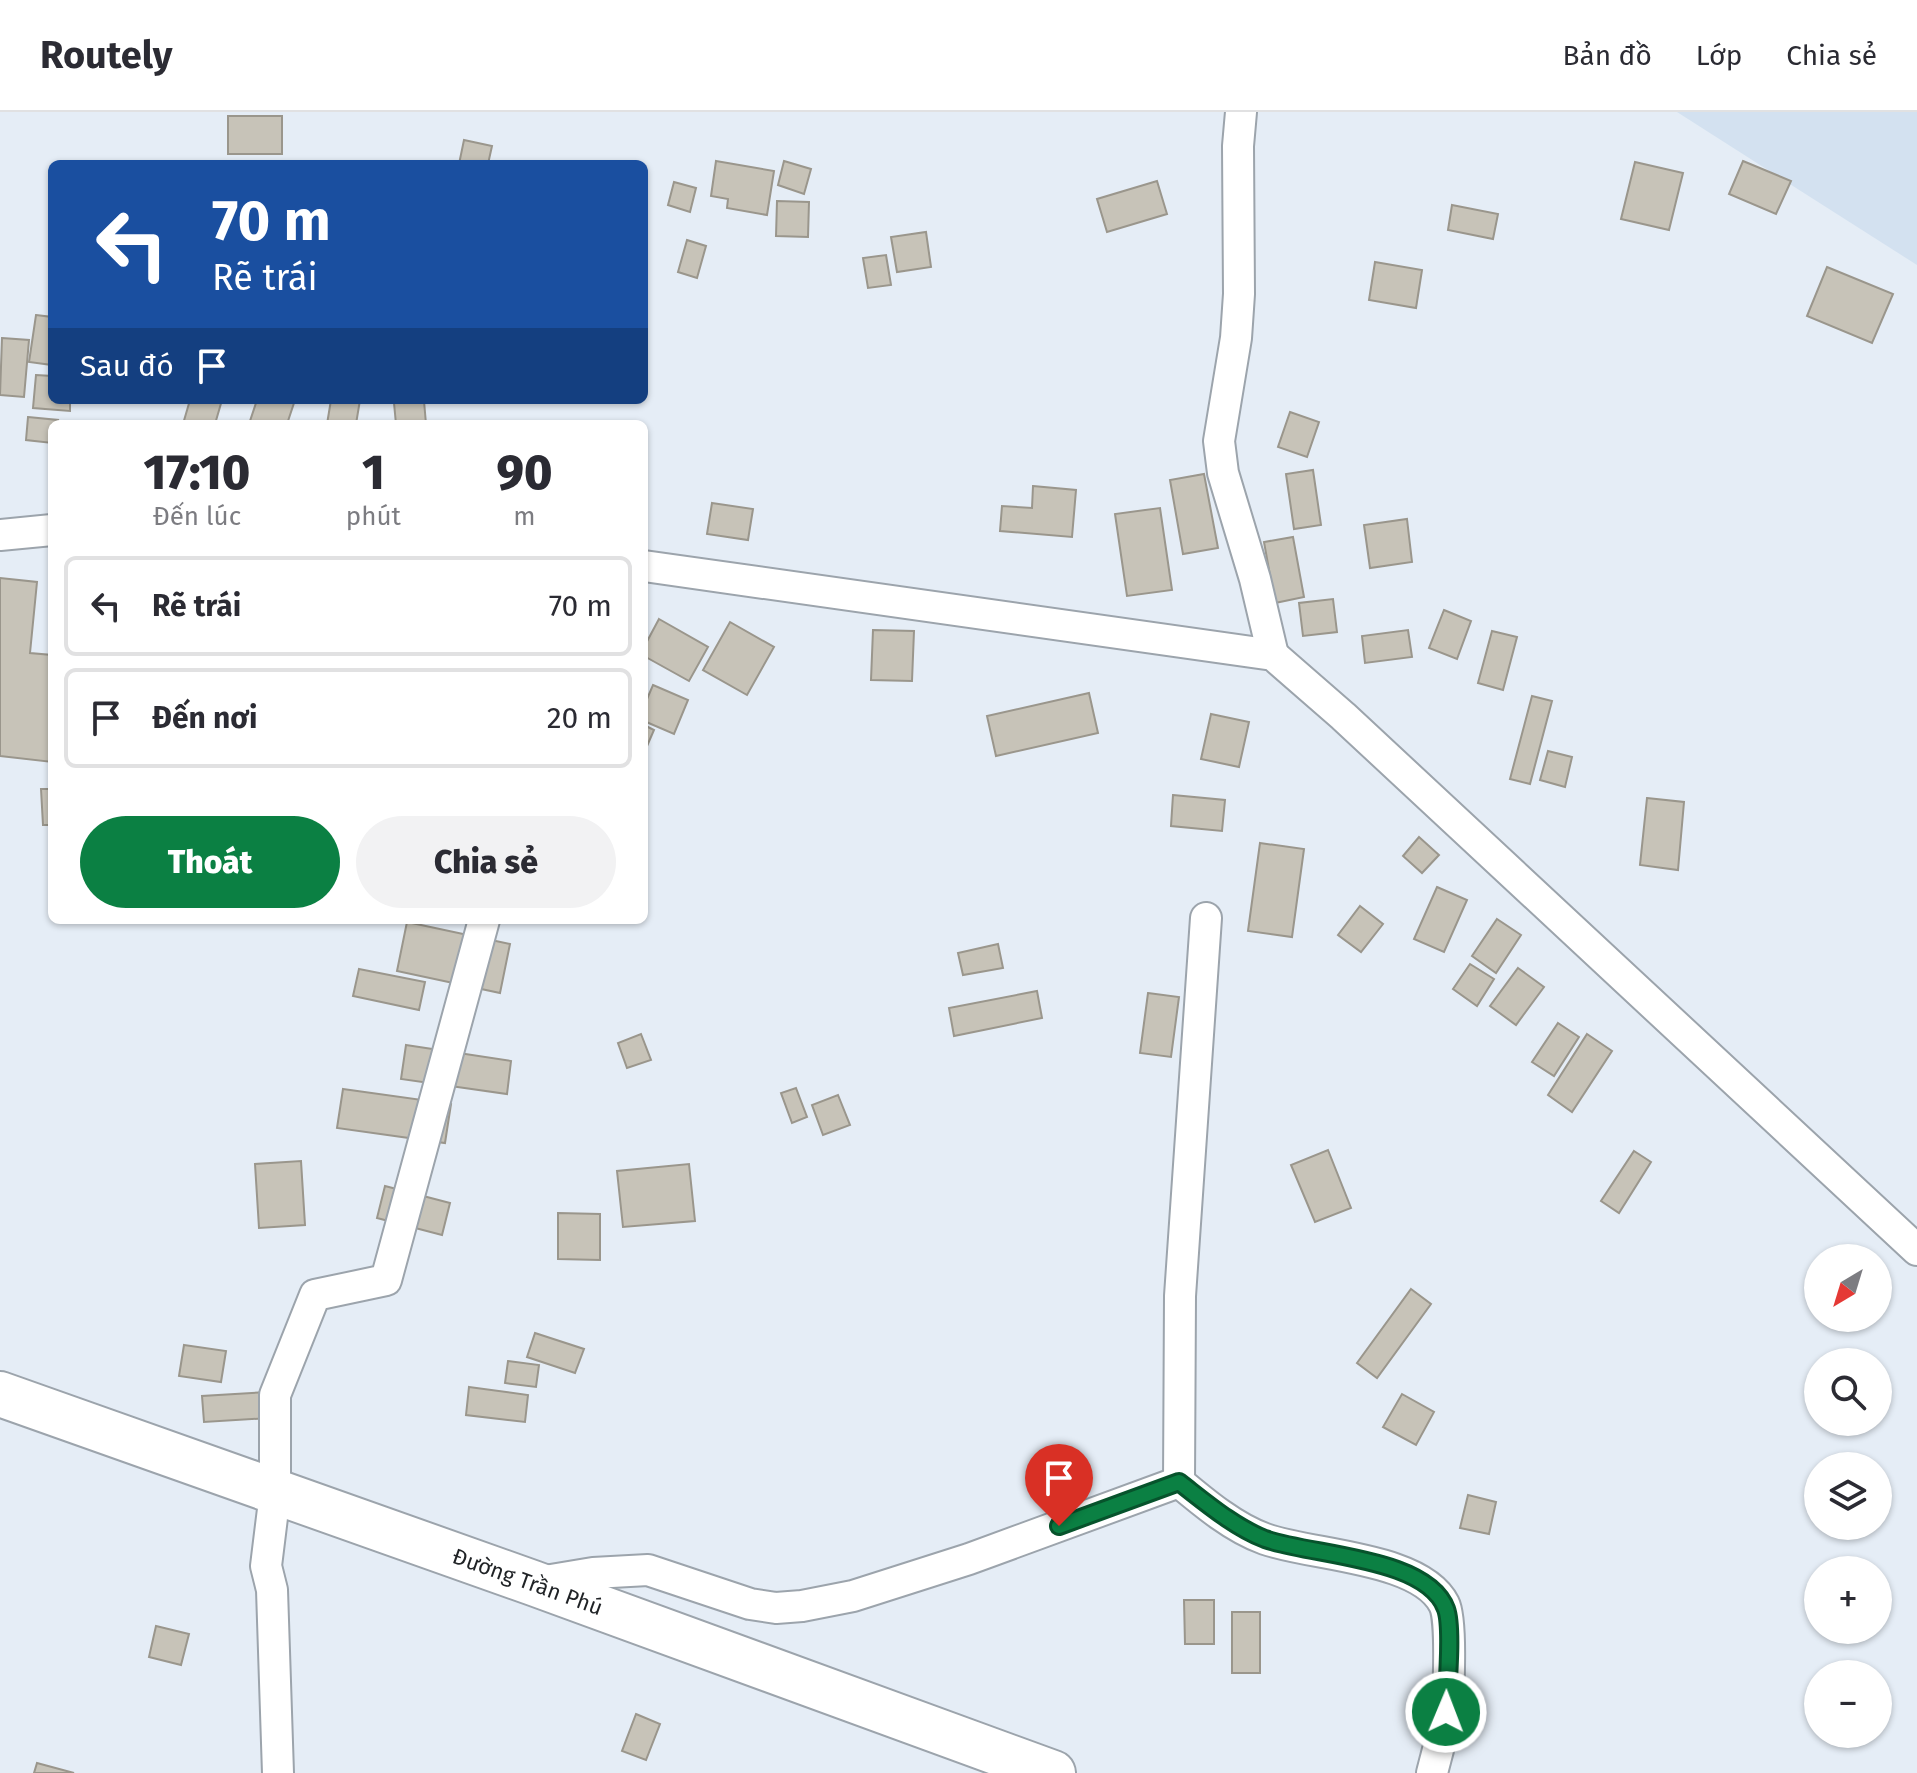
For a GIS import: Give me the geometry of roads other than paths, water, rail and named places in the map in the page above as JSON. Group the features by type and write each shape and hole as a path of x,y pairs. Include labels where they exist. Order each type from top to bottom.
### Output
{"main road":[{"name":"Đường Trần Phú","path":"0,1394 533,1583 1053,1773"}],"street":[{"path":"1241,112 1238,146 1239,294 1236,338 1219,441 1223,473 1255,579 1273,655"},
{"path":"0,535 48,530"},
{"path":"648,567 1273,655 1367,738 1917,1250"},
{"path":"1179,1482 1180,1296 1206,918"},
{"path":"278,1773 272,1590 266,1566 275,1493 275,1395 315,1295 386,1280 483,924"},
{"path":"533,1583 593,1573 648,1570 750,1604 776,1608 802,1606 853,1596 969,1559 1179,1482"},
{"path":"1179,1482 1207,1505 1262,1538 1399,1569 1422,1579 1435,1590 1447,1614 1448,1639 1446,1712 1432,1773"}]}
